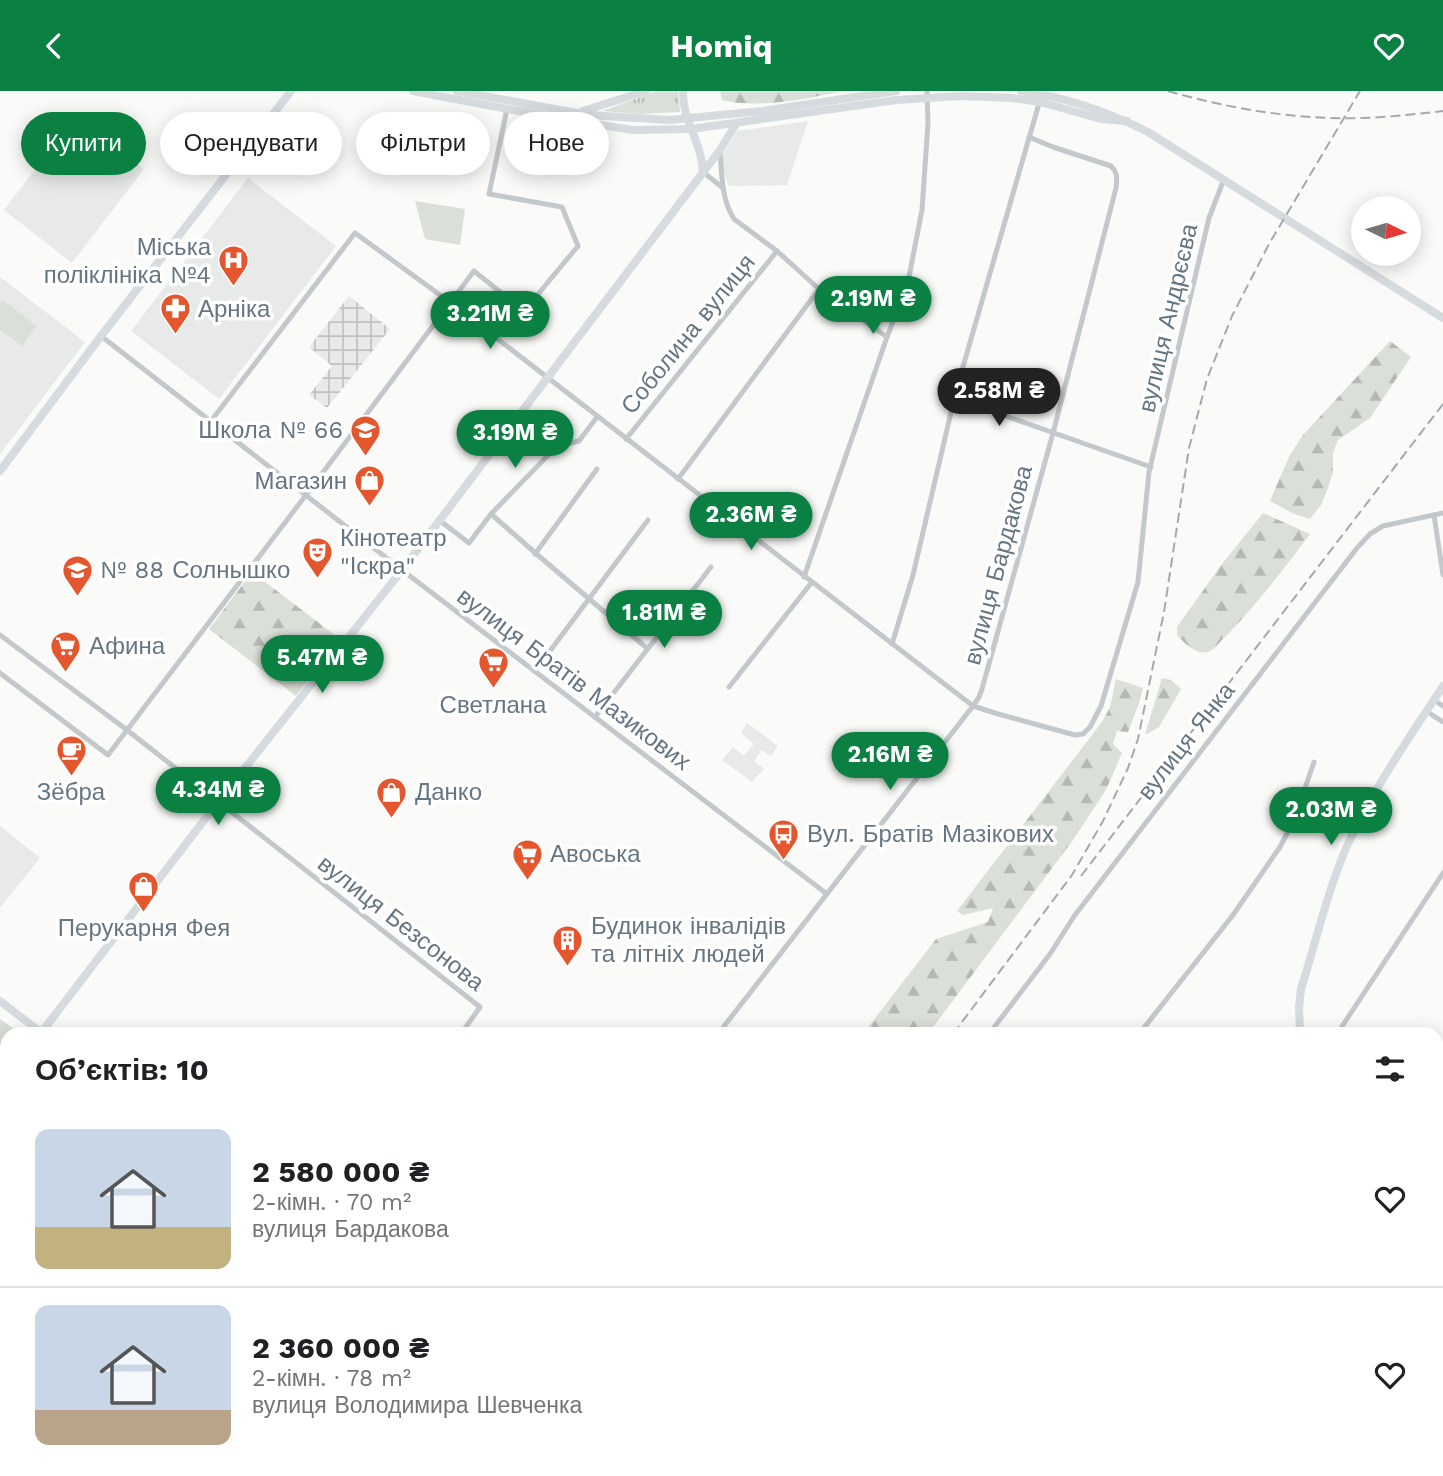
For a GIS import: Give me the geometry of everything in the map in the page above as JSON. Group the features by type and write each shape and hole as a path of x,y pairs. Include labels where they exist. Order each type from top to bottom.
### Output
{"street":[{"path":"0,471 291,91"},
{"path":"413,91 555,118 633,130 660,131 736,124 928,94 1040,98 1081,104 1148,132 1443,319"},
{"path":"457,91 572,112"},
{"path":"581,112 646,91"},
{"path":"609,116 646,119 702,117 896,91"},
{"path":"1021,91 1040,98"},
{"path":"804,576 908,282 922,210 928,94"},
{"path":"683,95 692,112 702,117"},
{"path":"683,95 686,118 701,152 703,172 723,188"},
{"path":"892,644 913,575 954,398 1040,98"},
{"path":"0,673 108,755 474,271 524,311 578,246 562,207 489,194 507,109"},
{"path":"47,1027 218,802 402,570 720,150 736,124"},
{"name":"вулиця Бардакова","path":"723,1027 973,706 982,689 1053,433 1118,177 1111,166 1029,137"},
{"path":"720,150 723,188 734,219 777,251 819,289 887,337"},
{"name":"вулиця Андрєєва","path":"973,706 1075,735 1083,734 1090,727 1101,706 1138,582 1150,467 1209,218 1224,179"},
{"path":"211,421 355,233 450,303 973,706"},
{"name":"Соболина вулиця","path":"626,439 777,251"},
{"path":"678,479 819,289"},
{"name":"вулиця Братів Мазикових","path":"102,336 402,570 827,894"},
{"path":"954,398 1150,467"},
{"path":"439,520 469,543 491,514 557,446 579,441 597,417"},
{"path":"535,554 597,469"},
{"name":"вулиця Янка","path":"994,1027 1050,954 1074,915 1357,548 1370,534 1383,526 1443,513"},
{"path":"491,514 648,649"},
{"path":"1434,515 1443,575"},
{"path":"535,671 648,520"},
{"path":"595,717 712,567"},
{"path":"729,687 812,582"},
{"name":"вулиця Безсонова","path":"0,635 127,730 480,1007 466,1027"},
{"path":"1300,1027 1301,989 1343,858 1376,790 1443,686"},
{"path":"1434,700 1443,706"},
{"path":"1426,711 1443,722"},
{"path":"1145,1027 1233,915 1279,847 1294,820 1314,762"},
{"path":"1342,1027 1443,873"},
{"path":"0,1002 33,1027"}],"shaded area":[{"path":"808,121 787,185 729,186 719,161 737,131"},
{"path":"31,175 139,175 72,263 4,210"},
{"name":"Міська поліклініка №4","path":"248,178 336,246 219,399 131,331"},
{"path":"0,277 85,342 0,454"},
{"path":"349,296 390,329 327,408 309,395 332,366 309,347"},
{"path":"747,723 778,746 771,756 762,750 754,761 764,769 752,782 722,760 733,747 744,756 754,744 741,733"},
{"path":"0,826 40,858 0,908"}],"green space":[{"path":"657,91 678,91 680,112 640,114 602,111"},
{"path":"720,91 842,91 798,100 750,104 722,100"},
{"path":"415,201 465,209 460,245 425,239"},
{"path":"3,300 37,326 22,346 0,330 0,303"},
{"path":"1390,341 1411,357 1370,418 1338,440 1333,453 1333,472 1321,505 1310,519 1270,501 1290,455 1303,435"},
{"path":"1263,513 1310,534 1280,574 1216,646 1205,652 1196,651 1177,635 1177,627"},
{"path":"252,572 340,639 296,696 209,629"},
{"path":"1162,678 1171,680 1181,689 1159,727 1145,735"},
{"path":"1116,679 1143,688 1128,732 1117,731 1113,744 1122,753 1106,790 1073,840 933,1027 868,1027 936,939 988,922 993,908 963,915 957,911 1102,722 1110,707"},
{"path":"0,1019 11,1027 0,1027"}],"railway":[{"path":"1168,91 1240,108 1314,117 1373,118 1443,111"},
{"path":"958,1027 1072,875 1103,821 1128,768 1138,739 1164,612 1189,448 1207,379 1232,316 1269,244 1360,91"},
{"path":"1081,876 1443,404"}],"place":[{"name":"Міська поліклініка №4","path":"234,288"},
{"name":"Арніка","path":"175,336"},
{"name":"Школа № 66","path":"366,457"},
{"name":"Магазин","path":"370,508"},
{"name":"Кінотеатр \"Іскра\"","path":"317,579"},
{"name":"№ 88 Солнышко","path":"77,597"},
{"name":"Афина","path":"66,673"},
{"name":"Светлана","path":"493,690"},
{"name":"Зёбра","path":"71,777"},
{"name":"Данко","path":"392,819"},
{"name":"Вул. Братів Мазікових","path":"784,861"},
{"name":"Авоська","path":"527,881"},
{"name":"Перукарня Фея","path":"144,913"},
{"name":"Будинок інвалідів та літніх людей","path":"568,967"}]}
